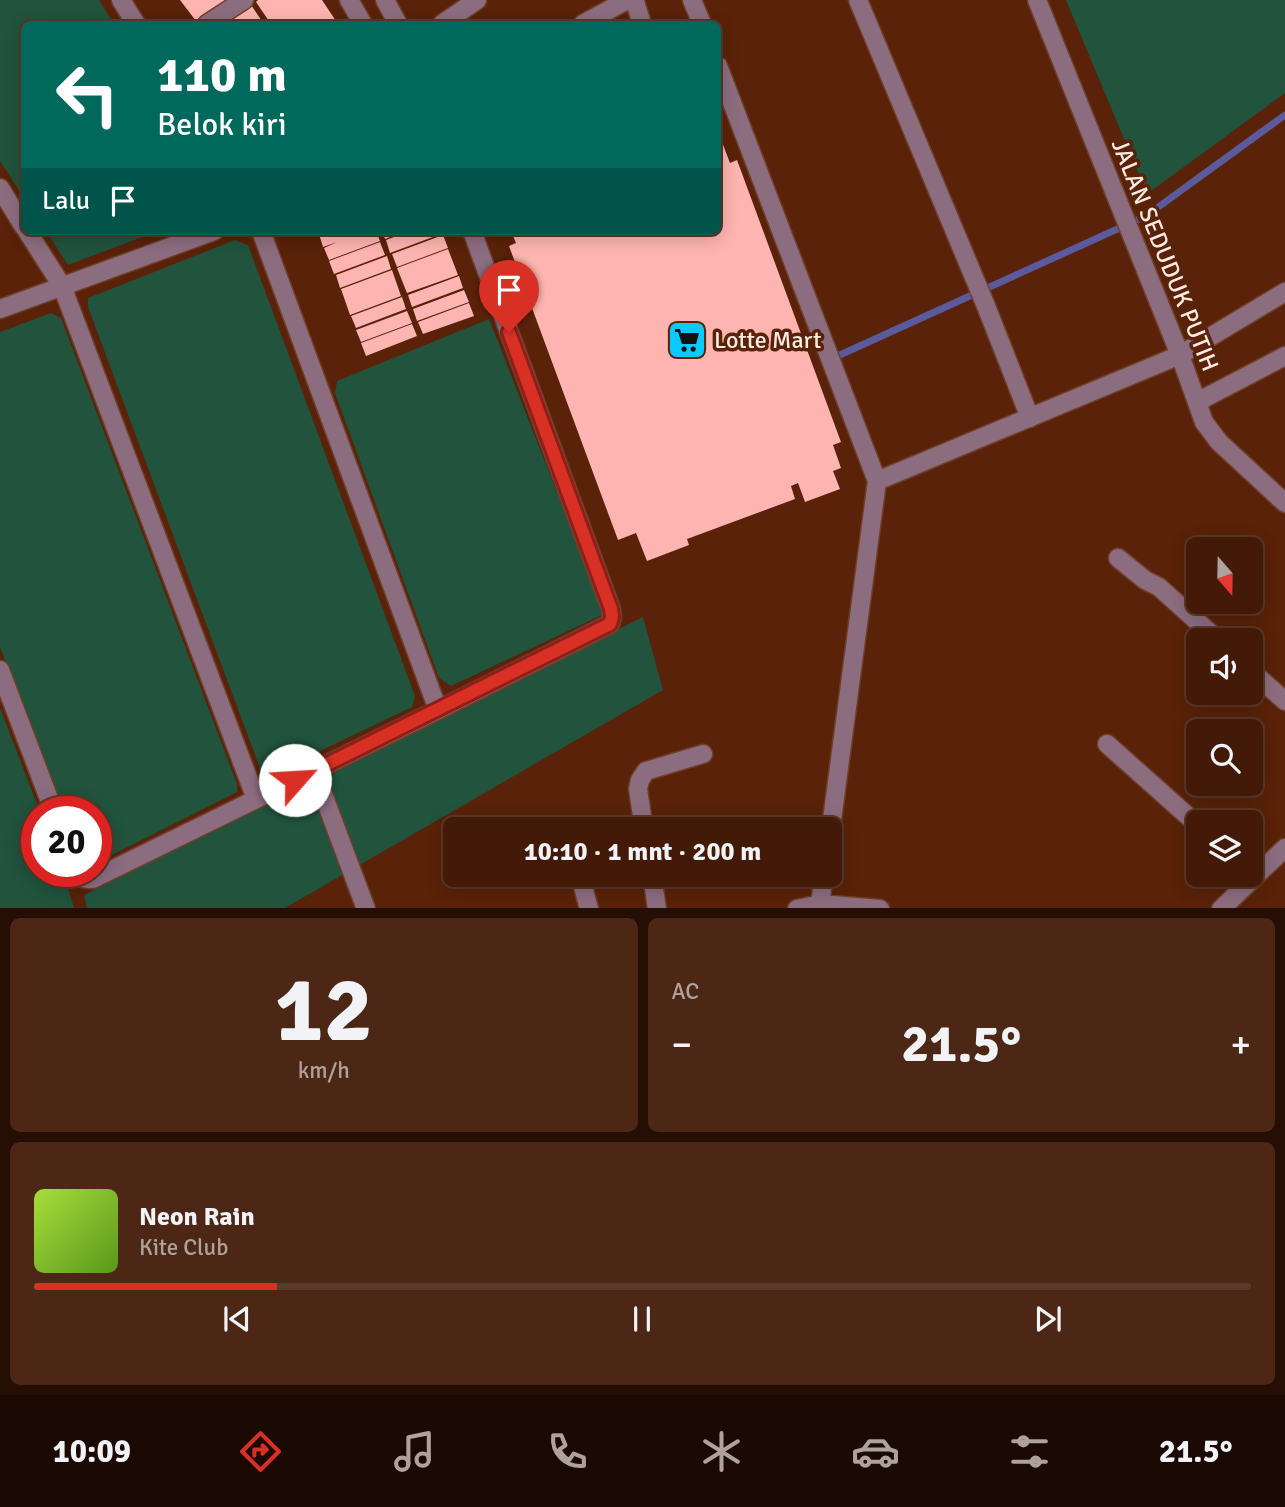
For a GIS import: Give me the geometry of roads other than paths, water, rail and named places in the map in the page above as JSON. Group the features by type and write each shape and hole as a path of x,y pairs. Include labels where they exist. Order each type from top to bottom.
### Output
{"street":[{"path":"121,0 134,21"},
{"path":"212,21 244,0"},
{"path":"349,0 361,21"},
{"path":"385,0 396,21"},
{"path":"446,21 477,0"},
{"path":"588,21 626,0"},
{"path":"632,0 641,21"},
{"path":"692,0 701,21"},
{"path":"858,0 1030,418"},
{"name":"JALAN SEDUDUK PUTIH","path":"1037,0 1180,355 1204,422 1209,431 1285,503"},
{"path":"721,74 877,481 832,817"},
{"path":"0,188 21,221"},
{"path":"30,235 62,286 256,799"},
{"path":"0,309 203,235"},
{"path":"262,235 438,710"},
{"path":"112,870 610,624 611,609 473,235"},
{"path":"877,481 1180,355 1285,292"},
{"path":"1197,402 1285,356"},
{"path":"1118,558 1158,587 1204,628"},
{"path":"0,670 48,796"},
{"path":"1263,681 1285,701"},
{"path":"1107,744 1186,815"},
{"path":"642,817 638,789 646,771 703,754"},
{"path":"314,770 366,908"},
{"path":"1263,867 1285,848"},
{"path":"583,887 589,908"},
{"path":"654,887 657,908"},
{"path":"820,904 822,887"},
{"path":"1221,908 1241,887"},
{"path":"797,908 820,904 880,908"}],"waterway":[{"path":"831,359 1146,216 1285,115"}],"place":[{"name":"Lotte Mart","path":"687,340"}]}
